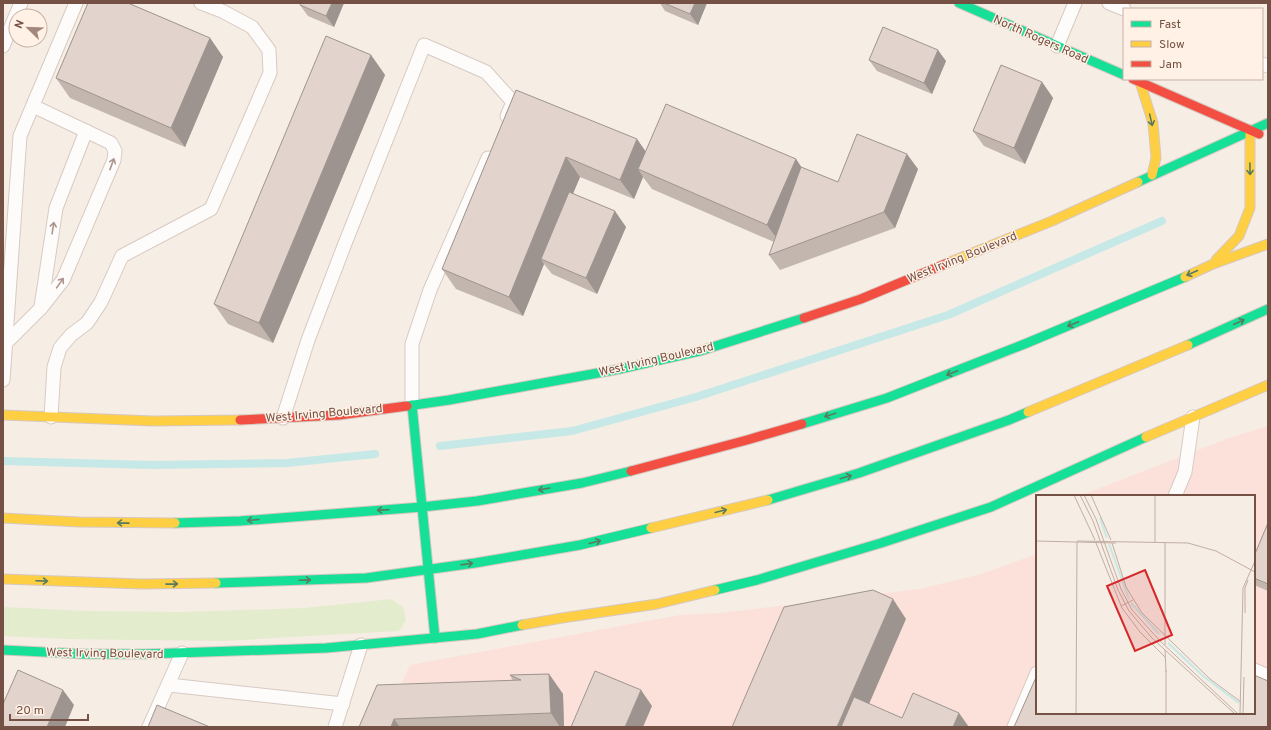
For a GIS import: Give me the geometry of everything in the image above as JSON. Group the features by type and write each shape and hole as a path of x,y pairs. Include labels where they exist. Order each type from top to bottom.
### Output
{"street":[{"name":"North Rogers Road","path":"959,3 1123,75"},
{"path":"1137,81 1268,138"},
{"path":"1137,81 1152,123 1156,158 1152,175"},
{"name":"West Irving Boulevard","path":"3,415 153,421 339,415 449,400 620,369 700,351 868,296 1052,221 1268,123"},
{"path":"1213,264 1239,236 1250,208 1250,130"},
{"path":"3,518 78,522 154,523 240,521 422,507 477,501 582,483 656,465 747,440 887,398 1027,343 1213,264 1268,244"},
{"path":"3,579 142,584 366,578 475,563 580,545 771,499 859,473 1009,420 1268,309"},
{"name":"West Irving Boulevard","path":"3,650 85,654 146,654 326,648 477,634 562,618 657,604 764,578 881,543 991,507 1131,443 1268,385"},
{"path":"412,405 435,638"}],"lane":[{"path":"3,46 21,3"},
{"path":"3,380 20,136 76,3"},
{"path":"52,417 54,366 60,348 71,335 88,323 101,302 122,256 211,209 270,73 268,50 252,27 222,11 201,3"},
{"path":"1057,46 1075,3"},
{"path":"1109,3 1123,9"},
{"path":"283,418 308,340 424,45 486,72 513,102 500,131"},
{"path":"6,343 40,308 63,280 114,160 115,151 111,143 33,106"},
{"path":"40,308 56,208 86,131"},
{"path":"412,405 412,344 414,337 430,290 494,145"},
{"path":"1174,495 1185,472 1193,417"},
{"path":"335,727 362,645"},
{"path":"150,727 182,653"},
{"path":"1255,670 1268,676"},
{"path":"1014,727 1036,675"},
{"path":"169,684 343,704"}],"shaded area":[{"path":"1268,426 1268,727 381,727 410,665 680,615 720,613 920,589 981,574 1036,554 1036,714 1255,714 1255,495 1082,495 1232,437"}],"green space":[{"path":"391,599 403,607 406,620 399,631 224,641 65,639 3,636 3,607 88,611 182,612 305,608"}],"building":[{"path":"88,3 128,3 210,38 171,128 56,78"},
{"path":"301,3 332,3 326,16 300,5"},
{"path":"664,3 695,3 690,14"},
{"path":"883,27 938,50 924,83 869,60"},
{"path":"326,36 371,55 259,323 214,304"},
{"path":"1001,65 1042,82 1014,148 973,131"},
{"path":"516,90 637,139 620,180 566,157 509,297 442,269"},
{"path":"666,104 796,159 767,225 638,169"},
{"path":"857,134 907,154 884,212 769,255 801,167 838,182"},
{"path":"569,192 615,211 586,278 541,259"},
{"path":"1268,523 1268,584 1255,578 1255,554"},
{"path":"873,590 893,599 837,727 732,727 784,607"},
{"path":"18,670 63,690 47,727 3,727 3,704"},
{"path":"595,671 641,690 625,727 571,727"},
{"path":"549,674 551,713 394,719 391,727 359,727 377,685 521,680 510,675"},
{"path":"1255,675 1268,681 1268,727 1014,727 1036,677 1036,714 1255,714"},
{"path":"913,693 959,713 953,727 841,727 854,697 902,718"},
{"path":"157,705 210,727 148,727"}],"waterway":[{"path":"440,446 572,431 696,397 948,315 1162,221"},
{"path":"3,461 152,465 287,463 375,454"}],"traffic: fast":[{"path":"959,3 1123,75"},
{"path":"1138,182 1268,123"},
{"path":"802,424 887,398 1027,343 1185,277"},
{"path":"1188,345 1268,309"},
{"path":"407,406 449,400 620,369 700,351 804,318"},
{"path":"412,405 435,638"},
{"path":"768,500 859,473 1028,412"},
{"path":"715,590 757,580 881,543 991,507 1146,437"},
{"path":"175,523 240,521 422,507 477,501 582,483 631,471"},
{"path":"216,583 366,578 475,563 580,545 651,528"},
{"path":"3,650 85,654 146,654 326,648 477,634 522,625"}],"traffic: slow":[{"path":"1140,82 1153,123 1156,158 1152,175"},
{"path":"1216,260 1239,236 1250,208 1250,130"},
{"path":"950,262 1052,221 1138,182"},
{"path":"1185,277 1213,264 1268,244"},
{"path":"1028,412 1188,345"},
{"path":"1146,437 1268,385"},
{"path":"3,415 153,421 240,420"},
{"path":"651,528 768,500"},
{"path":"3,518 79,522 175,523"},
{"path":"3,579 142,584 216,583"},
{"path":"522,625 657,604 715,590"}],"traffic: jam":[{"path":"1135,80 1259,134"},
{"path":"804,318 861,299 950,262"},
{"path":"240,420 339,415 407,406"},
{"path":"631,471 802,424"}]}
